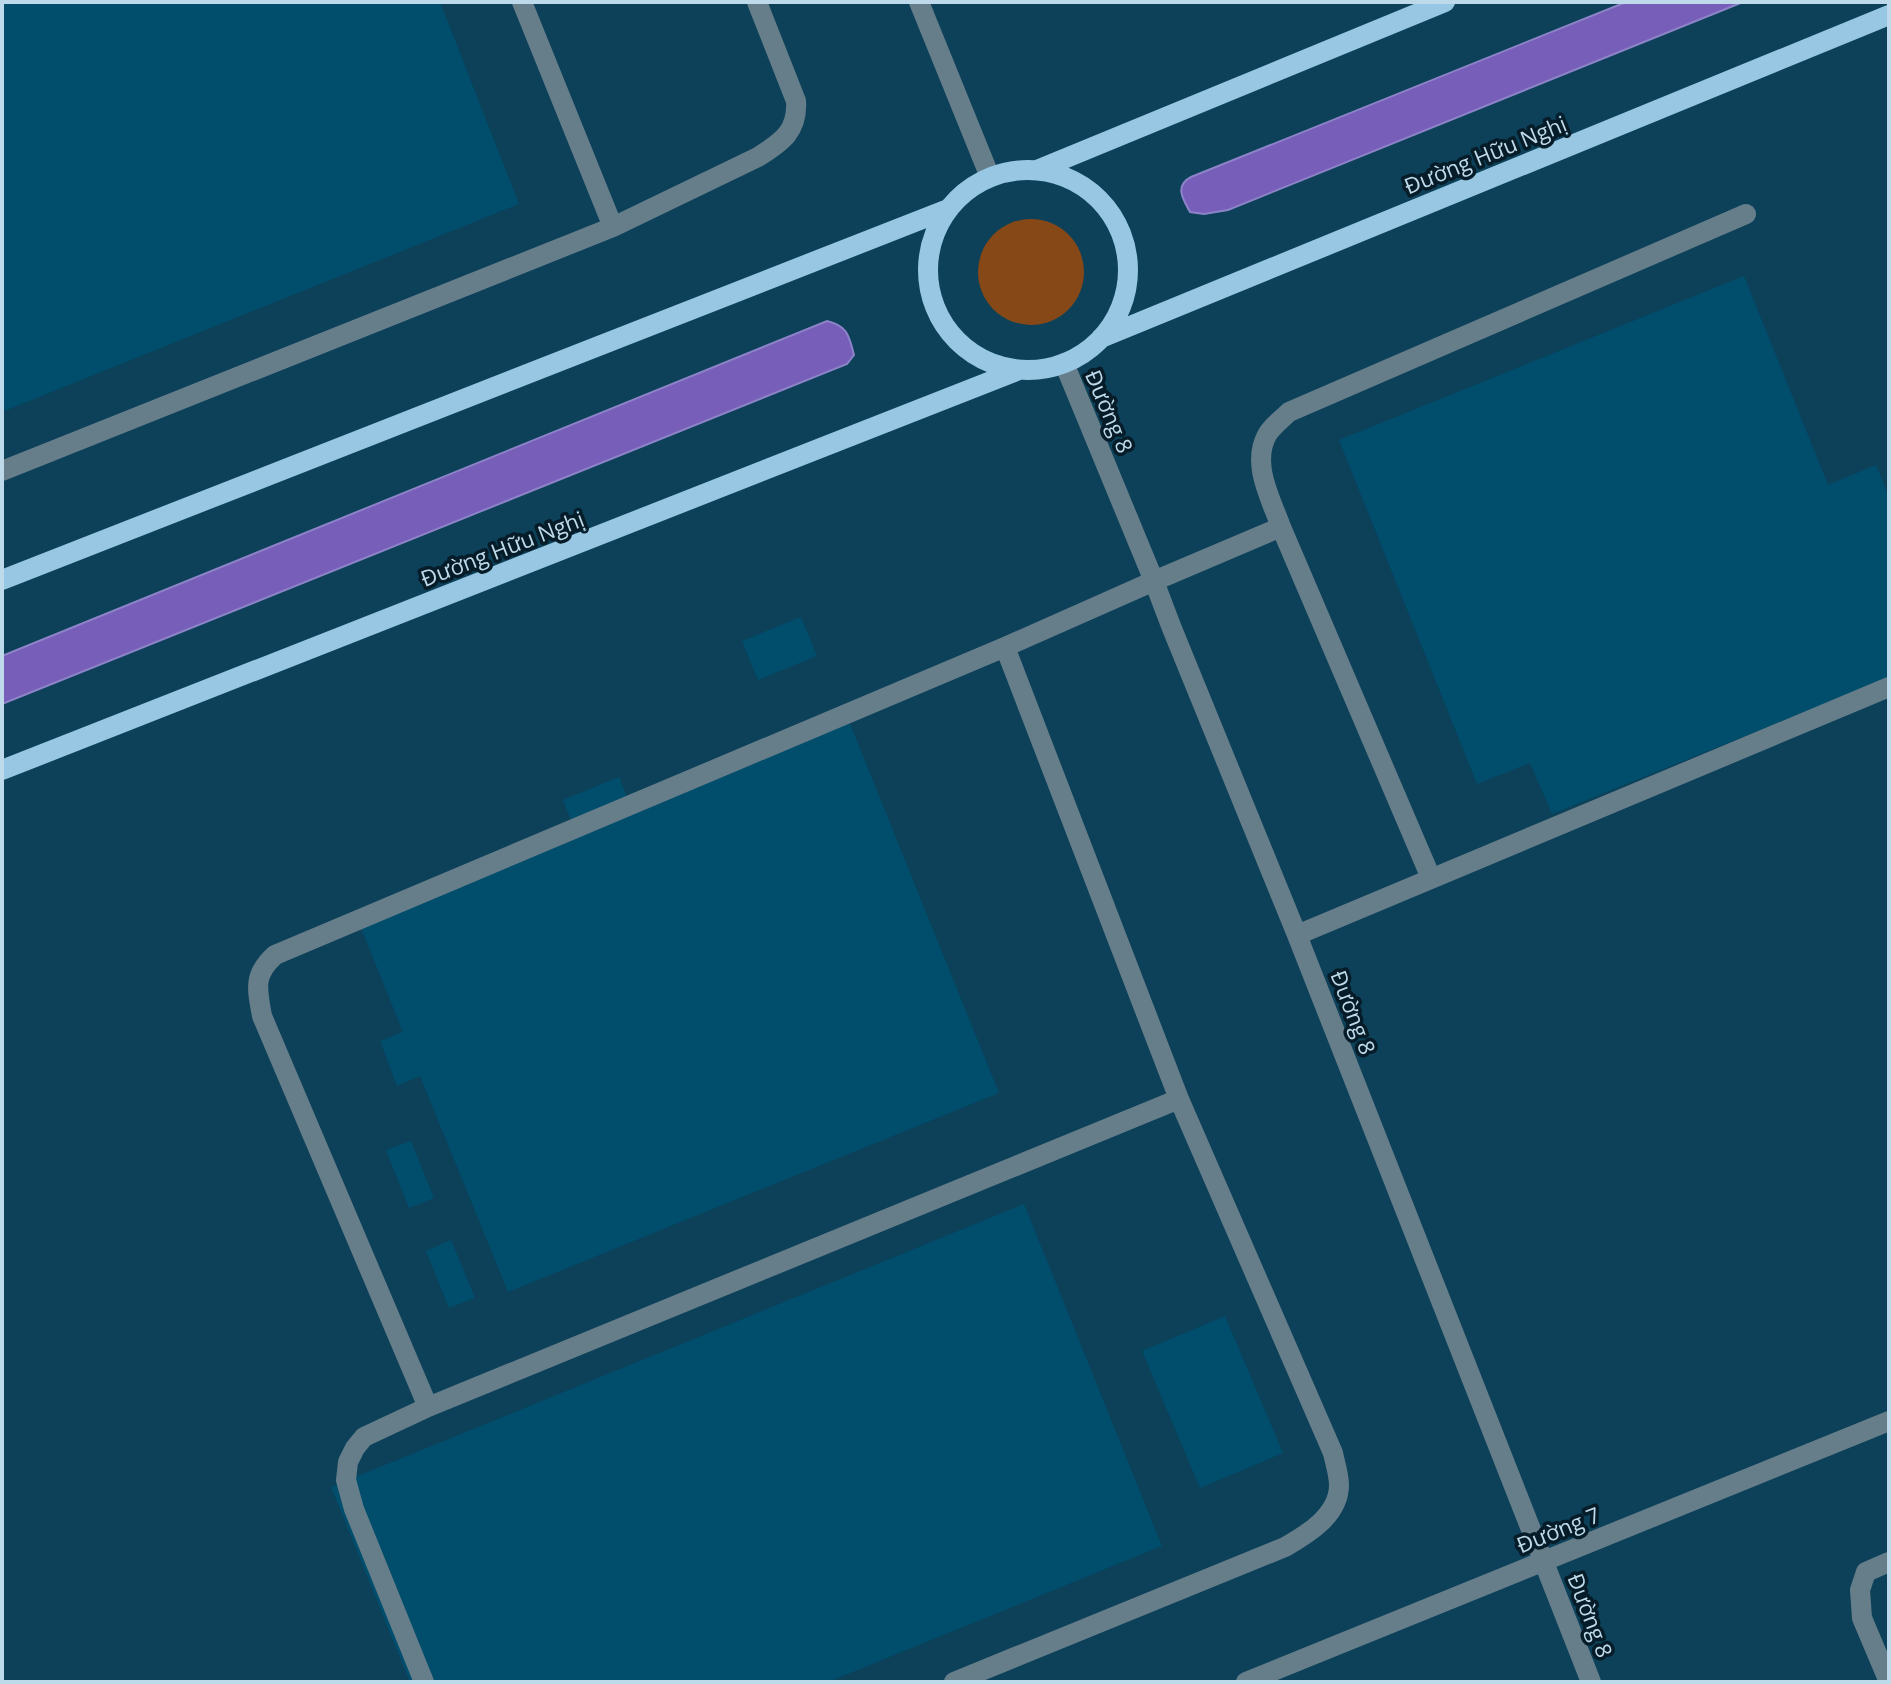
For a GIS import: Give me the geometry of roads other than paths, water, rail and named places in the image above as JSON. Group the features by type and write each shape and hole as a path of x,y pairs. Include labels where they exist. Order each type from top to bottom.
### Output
{"main road":[{"path":"1037,170 1445,2"},
{"name":"Đường Hữu Nghị","path":"1101,338 1889,15"},
{"path":"1016,170 1037,170 1059,174 1079,183 1097,197 1122,233 1128,256 1128,278 1114,320 1101,338 1084,353 1042,369 1019,370 978,358 946,329 929,290 927,269 936,228 948,209 965,192 990,177 1016,170"},
{"path":"2,580 948,209"},
{"name":"Đường Hữu Nghị","path":"2,770 1019,370"}],"street":[{"path":"522,2 613,227"},
{"path":"2,471 613,227 758,157 780,143 797,117 796,101 757,2"},
{"path":"919,2 990,177"},
{"path":"1431,878 1264,482 1260,453 1268,433 1289,412 1746,214"},
{"name":"Đường 8","path":"1064,363 1297,935 1591,1682"},
{"path":"428,1407 262,1016 257,982 264,965 275,955 1281,527"},
{"path":"954,1682 1285,1547 1321,1523 1334,1506 1339,1486 1333,1453 1179,1099 1005,647"},
{"path":"1297,935 1889,687"},
{"path":"424,1682 354,1509 346,1480 348,1462 364,1437 428,1407 1179,1099"},
{"name":"Đường 7","path":"1246,1682 1889,1421"},
{"path":"1889,1562 1866,1572 1860,1590 1862,1618 1889,1682"}]}
